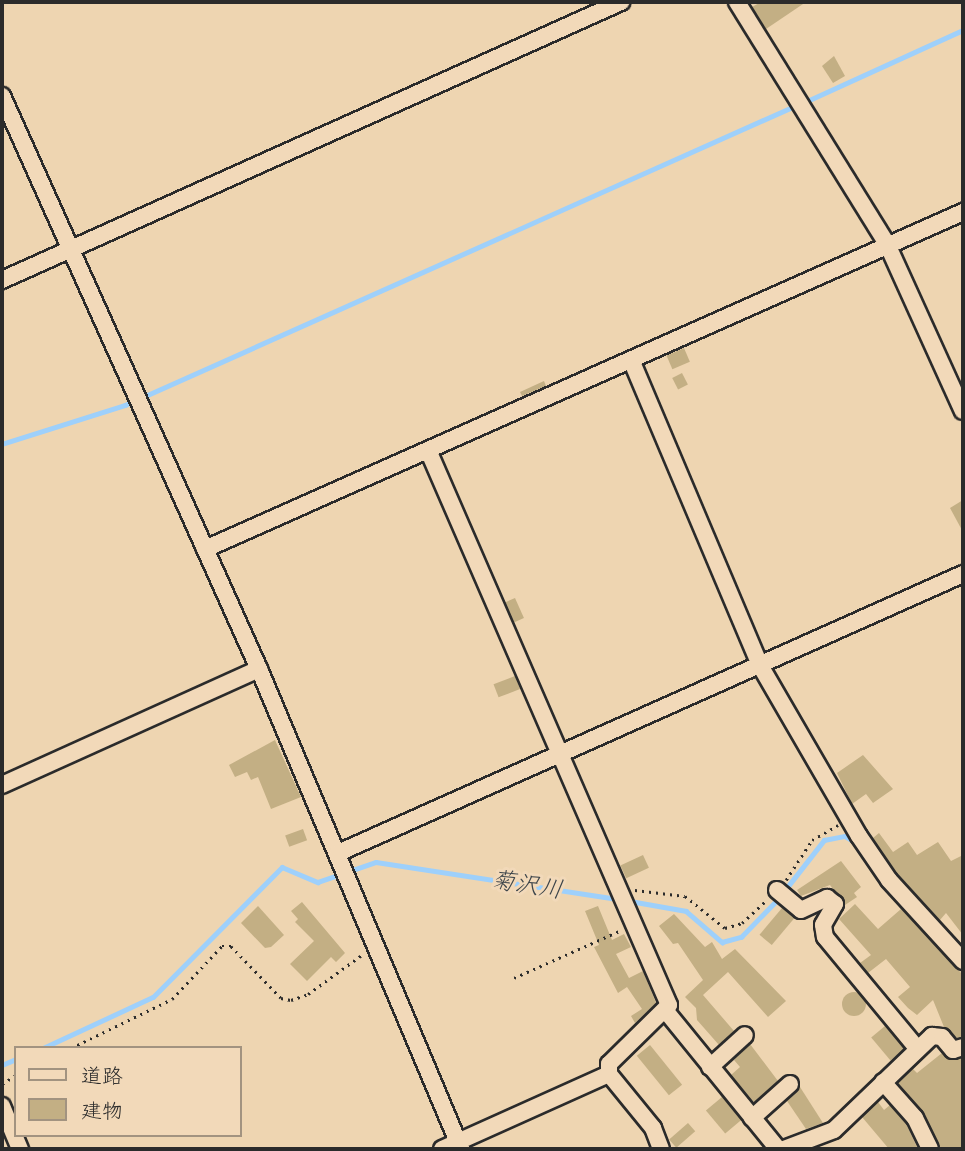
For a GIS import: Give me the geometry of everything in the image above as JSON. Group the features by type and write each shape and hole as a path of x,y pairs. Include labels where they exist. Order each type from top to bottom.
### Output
{"street":[{"path":"2,280 621,2"},
{"path":"737,2 888,246 963,411"},
{"path":"2,96 260,669 460,1146"},
{"path":"205,550 632,362 963,212"},
{"path":"632,362 761,667 851,822 889,880 963,961"},
{"path":"428,450 669,1005 608,1064 609,1074 641,1109 661,1149"},
{"path":"338,853 761,667 963,574"},
{"path":"2,785 260,669"},
{"path":"777,890 801,910 827,898 835,904 823,925 825,937 916,1047"},
{"path":"665,1010 778,1149"},
{"path":"710,1067 745,1035"},
{"path":"784,1149 821,1144 916,1047 936,1035 953,1050 963,1047"},
{"path":"442,1149 460,1146 609,1074"},
{"path":"883,1082 915,1118 930,1149"},
{"path":"752,1118 790,1084"},
{"path":"2,1106 14,1135"}],"path":[{"path":"618,888 685,896 719,925 733,928 777,890 812,840 832,827 851,822"},
{"path":"514,978 633,924"},
{"path":"75,1046 172,999 222,946 231,946 281,998 291,1000 308,994 375,946"}],"building":[{"path":"761,2 806,2 766,29 752,7"},
{"path":"834,56 845,76 833,83 822,66"},
{"path":"684,348 690,362 672,369 667,355"},
{"path":"682,373 688,385 678,390 672,378"},
{"path":"544,381 546,386 522,396 520,392"},
{"path":"963,500 963,532 950,508"},
{"path":"515,598 524,618 514,623 505,602"},
{"path":"515,676 520,689 499,697 494,684"},
{"path":"275,740 301,797 271,809 258,777 251,780 247,772 235,777 229,765"},
{"path":"863,755 893,789 873,803 866,794 852,804 837,773"},
{"path":"303,829 307,840 289,847 285,835"},
{"path":"879,833 893,852 908,842 917,855 938,842 951,861 963,855 963,935 946,913 940,920 897,873 873,838"},
{"path":"643,855 649,868 626,878 620,866"},
{"path":"841,861 861,887 854,893 857,897 845,905 830,885 801,896 797,890"},
{"path":"302,902 345,953 336,962 331,957 307,981 290,964 314,941 295,922 298,919 291,911"},
{"path":"855,904 878,929 901,909 963,975 963,1037 957,1038 944,1027 933,1000 917,1015 908,1008 898,997 910,987 886,959 868,973 860,963 871,955 839,919"},
{"path":"258,906 284,935 271,947 265,948 241,923"},
{"path":"598,906 612,940 624,934 631,947 616,954 629,978 643,971 656,1003 635,1023 631,1016 642,1009 627,987 618,993 594,947 599,945 585,911"},
{"path":"782,908 794,918 772,945 760,935"},
{"path":"674,914 705,947 712,942 722,959 735,949 786,1001 768,1017 728,972 703,995 734,1031 719,1045 697,1020 696,1008 685,997 703,980 678,943 673,944 659,926"},
{"path":"854,992 862,996 866,1004 862,1012 854,1016 846,1012 842,1004 846,996"},
{"path":"885,1026 904,1049 890,1061 871,1038"},
{"path":"750,1044 778,1081 754,1102 731,1075 740,1067 734,1060"},
{"path":"650,1045 682,1085 669,1095 637,1056"},
{"path":"942,1053 951,1060 963,1058 963,1149 940,1149 924,1113 898,1083 913,1069 917,1073"},
{"path":"800,1087 823,1123 806,1129 787,1101"},
{"path":"722,1097 741,1120 725,1133 706,1110"},
{"path":"878,1102 884,1110 890,1105 906,1124 918,1149 889,1149 862,1117"},
{"path":"688,1123 695,1131 676,1148 669,1139"}],"waterway":[{"path":"805,102 963,30"},
{"path":"2,444 125,405 797,105"},
{"name":"菊沢川","path":"785,890 824,840 845,836 857,843"},
{"name":"菊沢川","path":"47,1046 153,997 282,867 318,882 376,862 617,899"},
{"name":"菊沢川","path":"630,901 686,911 722,942 741,937 780,897"},
{"name":"菊沢川","path":"2,1065 14,1060"}]}
